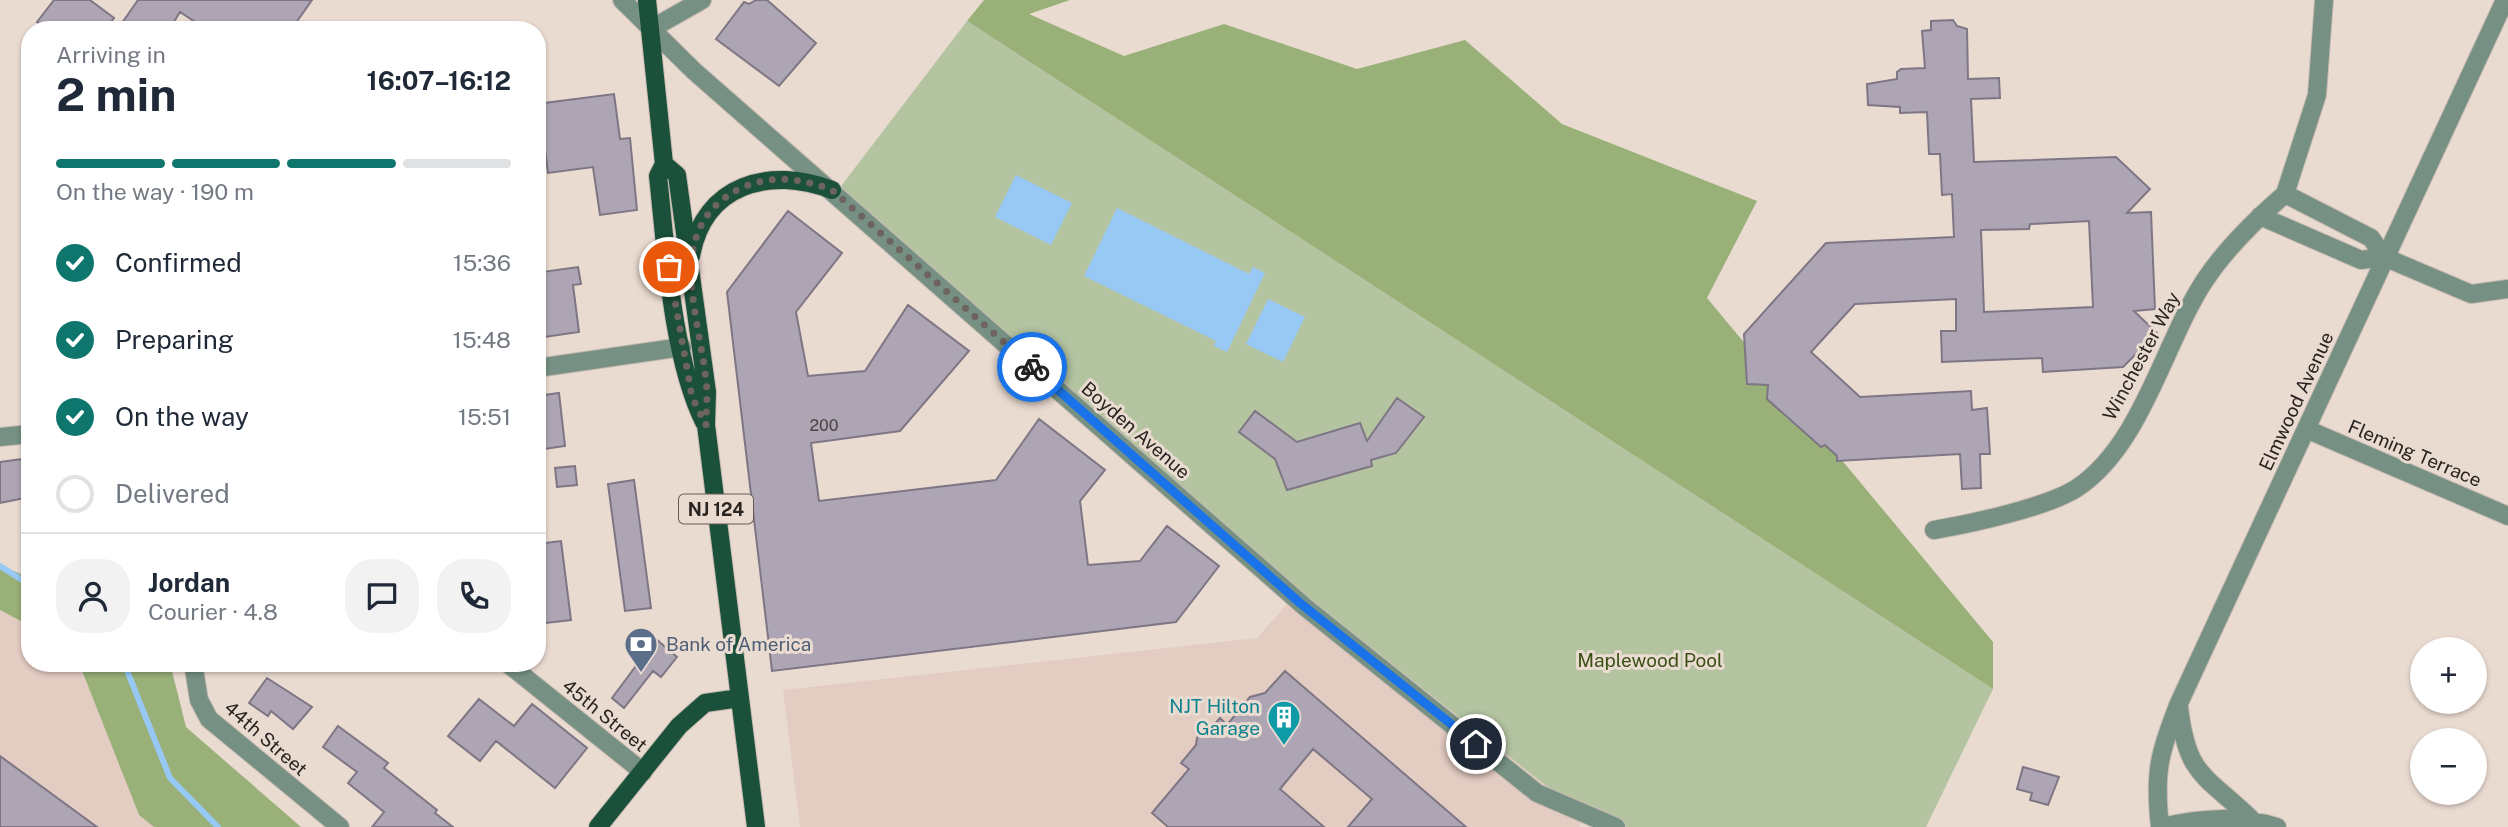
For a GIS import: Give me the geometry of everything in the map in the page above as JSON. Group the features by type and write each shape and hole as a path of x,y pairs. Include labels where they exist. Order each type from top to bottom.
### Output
{"main road":[{"name":"NJ 124","path":"647,0 664,164 658,176 671,288 692,397 706,425"},
{"name":"NJ 124","path":"664,164 677,175 707,392 706,425 756,827"},
{"path":"691,285 694,241 711,209 728,195 747,185 785,178 811,182 832,190"},
{"path":"598,827 679,726 705,703 740,698"}],"street":[{"name":"Boyden Avenue","path":"622,0 694,71 1305,607 1537,793 1616,827"},
{"path":"651,29 702,0"},
{"path":"2324,0 2317,95 2285,194 2371,238 2384,257"},
{"name":"Elmwood Avenue","path":"2160,827 2155,786 2157,762 2179,703 2384,257 2504,10"},
{"name":"Winchester Way","path":"1934,530 1973,524 2077,488 2105,461 2136,416 2204,281 2235,240 2285,194"},
{"path":"2260,216 2361,260 2384,257 2471,294 2508,289"},
{"path":"546,367 682,347"},
{"name":"Fleming Terrace","path":"2306,429 2508,516"},
{"path":"0,437 21,435"},
{"name":"44th Street","path":"194,672 199,700 209,719 340,827"},
{"name":"45th Street","path":"519,672 643,772"},
{"path":"2179,703 2189,759 2205,779 2251,819"},
{"path":"2160,827 2198,819 2251,819 2277,827"}],"shaded area":[{"name":"NJT Hilton Garage","path":"1299,591 1586,817 1579,827 800,827 783,690 1257,638"},
{"path":"0,610 21,621 21,672 83,672 139,815 154,827 0,827"}],"green space":[{"path":"984,0 1070,0 1029,14 1124,56 1224,24 1357,69 1465,40 1562,124 1757,201 1707,298 1993,642 1993,689 967,21"},
{"name":"Maplewood Pool","path":"967,21 1993,689 1926,827 1610,827 1586,817 1299,591 835,194"},
{"path":"0,565 21,574 21,621 0,610"},
{"path":"83,672 172,672 186,727 301,827 154,827 139,815"}],"water":[{"path":"1016,175 1072,203 1051,245 995,217"},
{"path":"1117,208 1249,274 1253,267 1265,273 1227,352 1214,346 1216,341 1084,276"},
{"path":"1268,299 1305,317 1283,362 1246,344"}],"building":[{"path":"54,0 90,0 114,18 112,21 38,21"},
{"path":"138,0 312,0 297,21 194,21 180,12 174,21 123,21"},
{"path":"756,0 767,0 816,43 779,86 716,39 744,2 749,4"},
{"path":"1953,20 1957,26 1967,29 1968,79 1999,78 2000,98 1971,99 1974,162 2116,157 2150,189 2127,213 2151,212 2155,309 2134,311 2157,333 2123,367 2043,372 2042,358 1942,362 1941,331 1956,331 1956,299 1855,304 1811,352 1860,397 1971,391 1972,410 1987,408 1990,454 1980,454 1981,488 1962,489 1960,454 1837,461 1837,456 1825,445 1821,447 1767,399 1768,385 1747,384 1744,334 1826,243 1954,237 1952,194 1942,195 1940,154 1929,154 1927,112 1900,113 1900,107 1868,105 1867,84 1897,79 1897,72 1901,69 1925,68 1922,31 1931,30 1931,21","holes":["2089,221 2093,307 1984,312 1981,230 2029,229 2030,224"]},
{"path":"614,94 620,139 630,138 637,210 600,215 593,167 548,173 546,103"},
{"path":"788,211 842,253 796,312 808,376 865,371 908,305 969,351 900,431 811,443 819,501 996,480 1039,419 1105,470 1080,501 1088,565 1140,561 1167,526 1219,566 1176,622 772,671 727,292"},
{"path":"578,267 581,284 573,285 579,332 546,337 546,271"},
{"path":"559,393 565,446 546,449 546,395"},
{"path":"1397,398 1424,417 1396,453 1371,460 1372,466 1287,490 1275,459 1239,432 1255,411 1297,442 1360,423 1367,441"},
{"path":"21,459 21,499 0,503 0,462"},
{"path":"575,466 577,485 557,487 555,468"},
{"path":"634,480 651,608 625,611 608,484"},
{"path":"561,541 571,620 546,623 546,543"},
{"name":"Bank of America","path":"656,639 677,657 661,677 653,671 624,708 612,698"},
{"name":"NJT Hilton Garage","path":"1285,671 1466,827 1348,827 1372,799 1313,749 1280,789 1324,827 1168,827 1152,813 1189,769 1181,763 1196,745 1203,730 1210,729 1220,718 1227,725 1250,697 1265,693"},
{"path":"267,678 312,707 293,729 271,711 268,716 249,703"},
{"path":"479,699 514,726 532,704 587,748 555,788 496,741 480,761 448,736"},
{"path":"338,726 388,763 384,768 437,810 435,813 453,827 372,827 384,812 348,783 357,772 323,747"},
{"path":"0,756 97,827 0,827"},
{"path":"2023,767 2059,777 2048,805 2030,800 2032,793 2017,789"}],"waterway":[{"path":"0,566 21,579"},
{"path":"128,672 170,778 218,827"}],"way so far":[{"path":"669,267 692,397 706,425 707,392 691,285 694,241 702,221 711,209 728,195 747,185 768,180 790,178 832,190 1032,367"}],"place":[{"name":"Bank of America","path":"641,674"},
{"name":"NJT Hilton Garage","path":"1284,747"}],"route":[{"path":"1032,367 1300,603 1476,744"}]}
